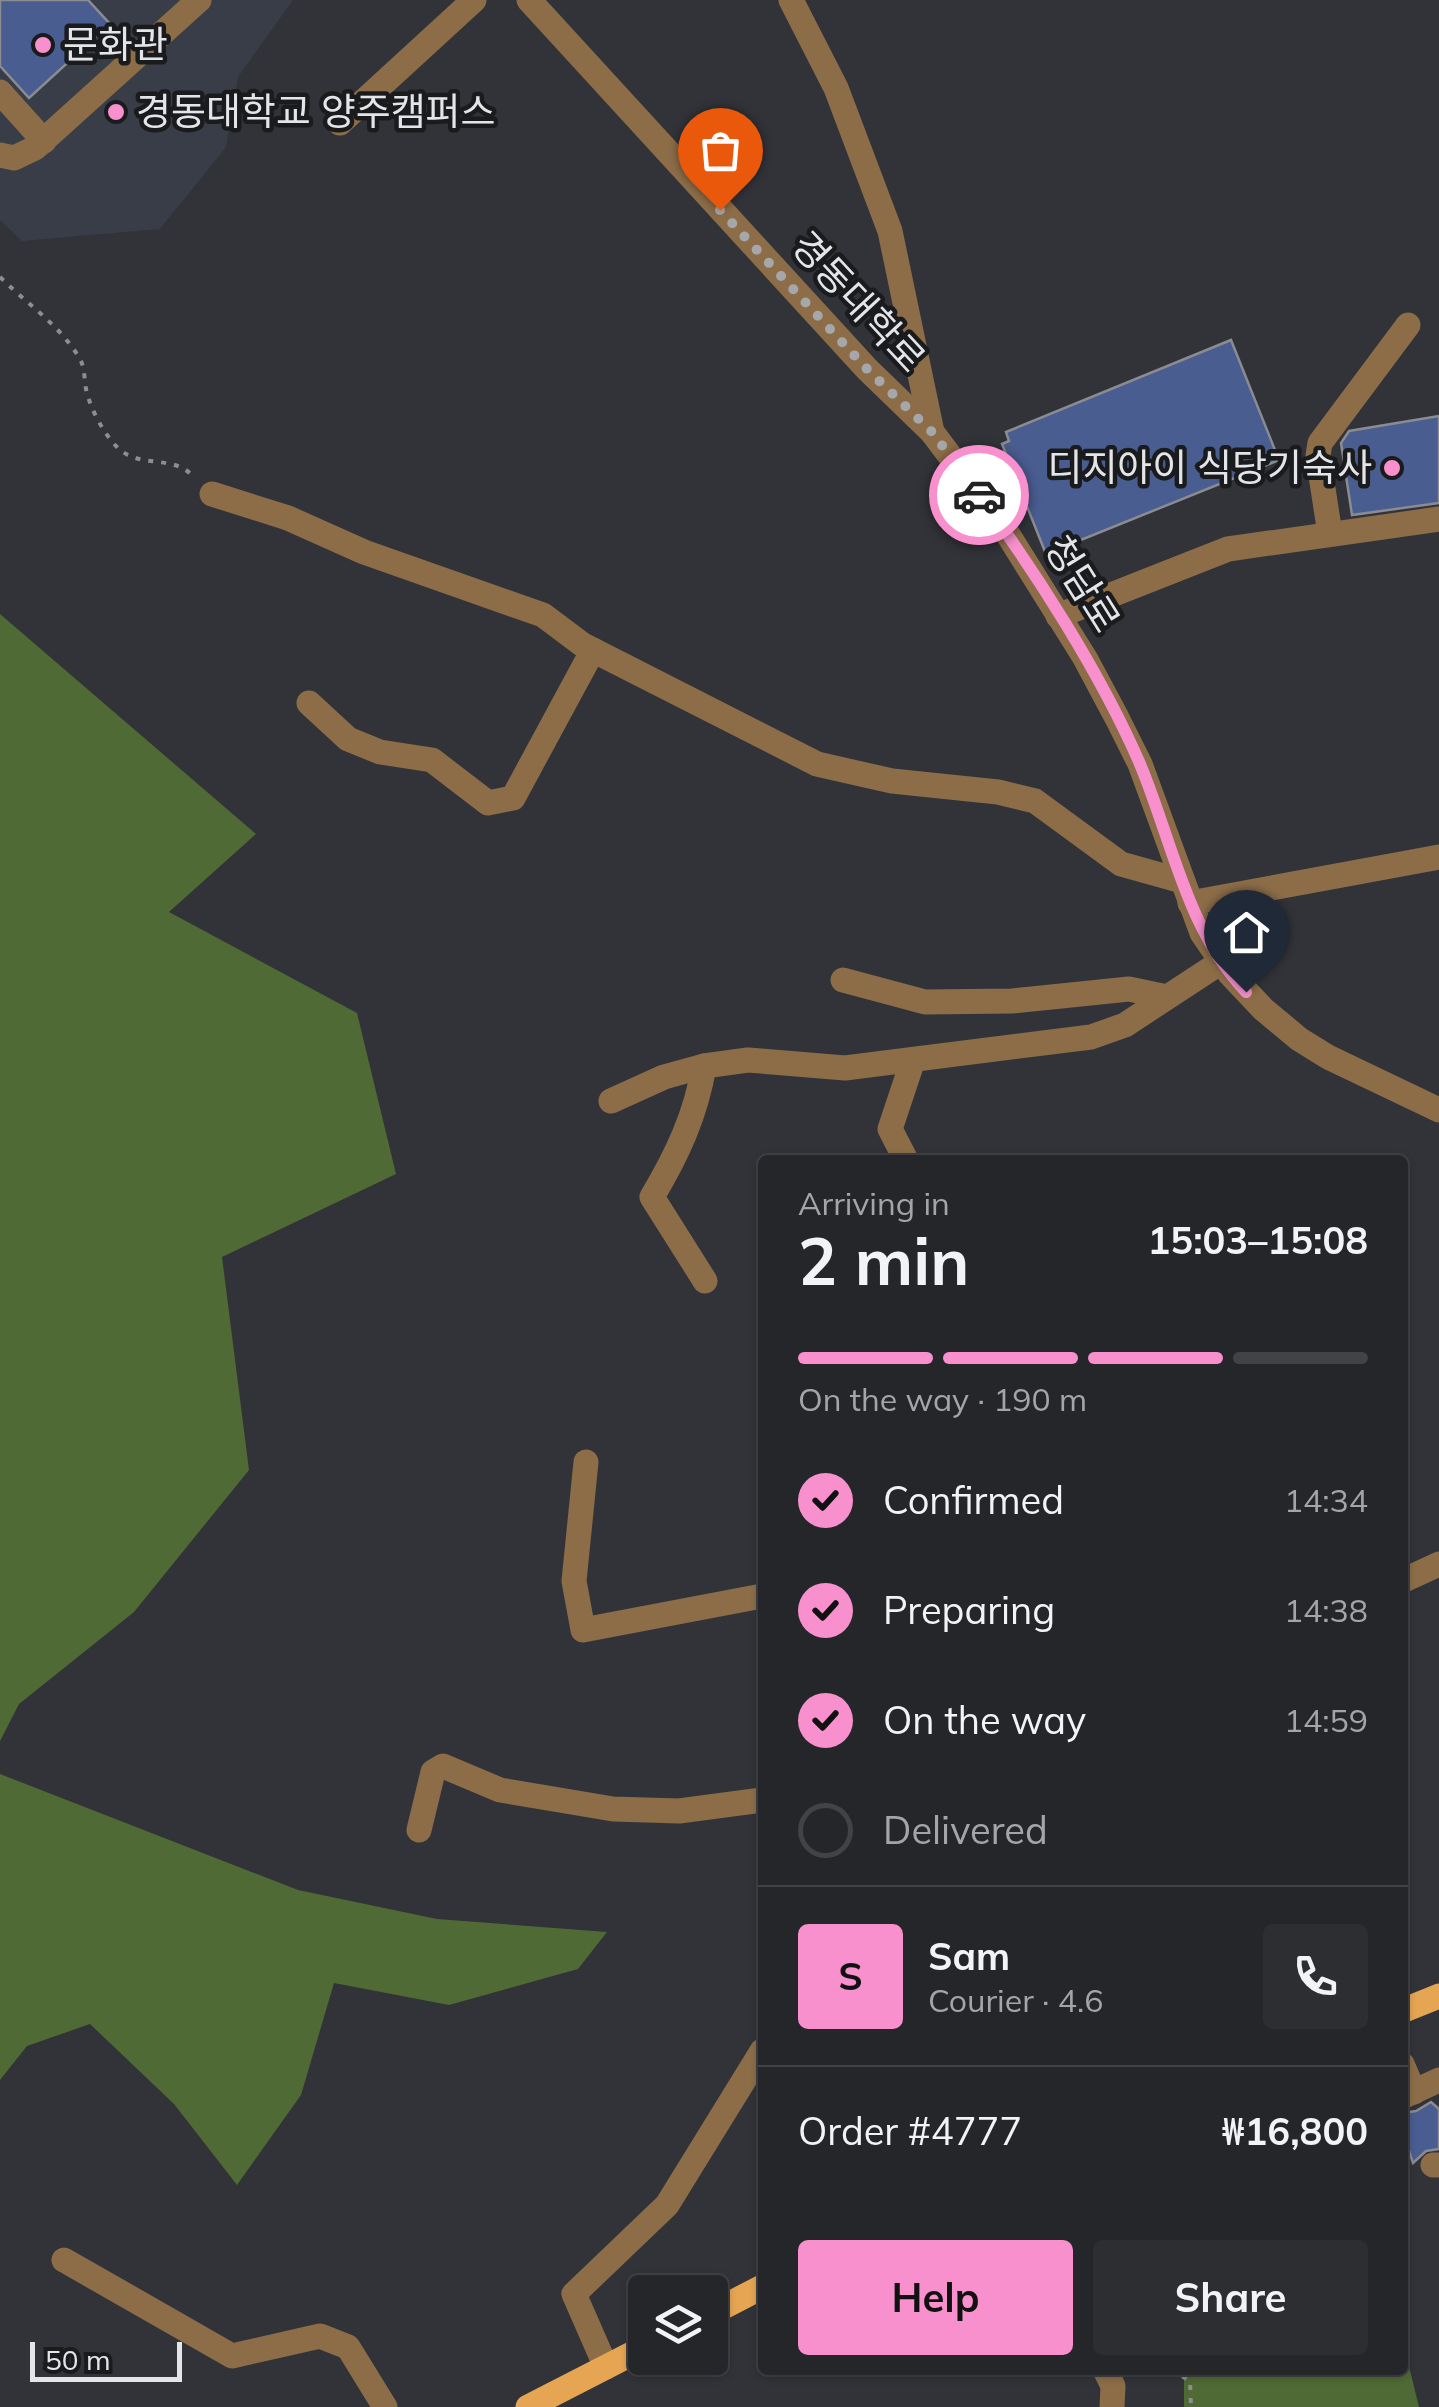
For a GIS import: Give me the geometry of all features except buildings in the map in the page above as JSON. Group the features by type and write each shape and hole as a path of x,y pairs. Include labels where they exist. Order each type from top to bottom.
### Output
{"main road":[{"path":"1408,2009 1439,1996"},
{"path":"728,2305 758,2289"},
{"path":"528,2407 628,2356"}],"street":[{"path":"0,155 24,156 44,141 199,0"},
{"path":"340,123 474,0"},
{"name":"경동대학로","path":"530,0 867,369 932,432"},
{"name":"청담로","path":"791,0 836,88 890,231 932,432 1002,525 1093,673 1140,764 1202,932 1221,962 1263,1009 1299,1039 1439,1110"},
{"path":"0,92 44,141"},
{"path":"1330,534 1318,456 1320,443 1408,325"},
{"path":"212,494 288,518 364,552 543,615 593,650 817,764 892,780 998,792 1035,801 1120,864 1186,892 1439,857"},
{"path":"1058,616 1210,554 1249,545 1439,519"},
{"path":"309,703 348,738 380,752 432,760 488,803 512,798 593,650"},
{"path":"611,1100 664,1077 748,1060 845,1068 1091,1037 1125,1025 1221,962"},
{"path":"844,980 925,1002 1012,1001 1129,989 1167,998"},
{"path":"903,1155 890,1129 912,1060"},
{"path":"704,1066 698,1104 652,1197 704,1281"},
{"path":"586,1462 574,1581 583,1630 758,1597"},
{"path":"1408,1578 1439,1564"},
{"path":"419,1830 434,1772 443,1766 500,1790 613,1809 679,1812 758,1801"},
{"path":"606,2367 574,2294 667,2205 758,2057"},
{"path":"1408,2094 1439,2080"},
{"path":"64,2260 232,2356 320,2336 348,2347 385,2407"},
{"path":"1108,2375 1113,2386 1112,2407"}],"path":[{"path":"0,277 30,301 66,339 82,364 87,393 98,419 115,446 126,455 157,464 177,464 212,494"},
{"path":"1180,2375 1190,2381 1191,2407"}],"shaded area":[{"name":"경동대학교 양주캠퍼스","path":"0,0 293,0 238,77 226,147 160,229 22,241 0,220"}],"green space":[{"path":"0,614 256,834 169,912 357,1013 396,1174 222,1257 249,1470 134,1612 19,1704 0,1741"},
{"path":"0,1774 298,1890 437,1919 607,1932 578,1969 449,2005 334,1983 301,2095 237,2185 174,2104 90,2024 27,2046 0,2080"},
{"path":"1408,2362 1419,2407 1184,2407 1184,2375 1408,2375"}],"way so far":[{"path":"720,210 867,369 932,432 979,495"}],"place":[{"name":"문화관","path":"43,45"},
{"name":"경동대학교 양주캠퍼스","path":"116,112"},
{"name":"디지아이 식당기숙사","path":"1392,468"}],"route":[{"path":"979,495 1085,658 1118,718 1140,764 1202,932 1246,992"}]}
